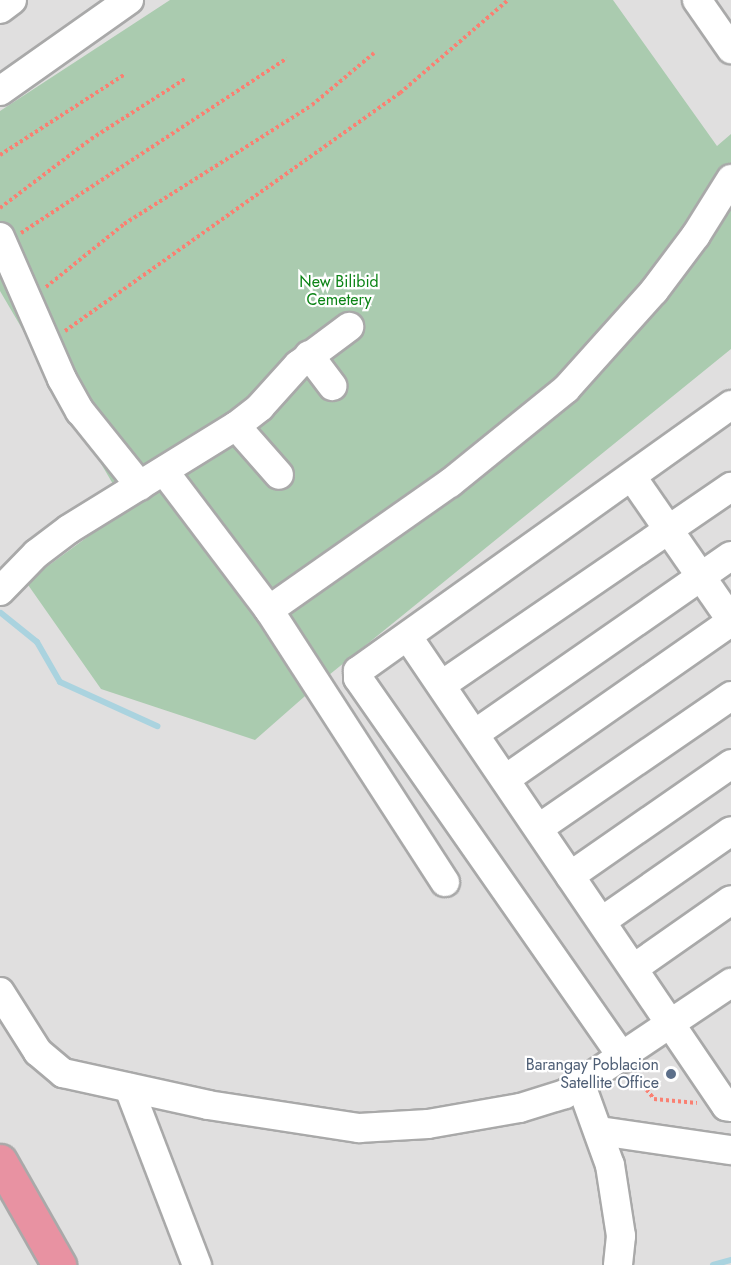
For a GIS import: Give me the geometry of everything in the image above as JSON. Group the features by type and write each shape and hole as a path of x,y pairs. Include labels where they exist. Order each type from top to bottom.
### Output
{"highway":[{"path":"0,1161 59,1265"}],"street":[{"path":"0,9 12,0"},
{"path":"3,82 129,0"},
{"path":"697,0 731,49"},
{"path":"268,610 450,483 566,389 654,291 696,235 731,179"},
{"path":"2,241 45,345 80,411 140,486"},
{"path":"0,591 36,554 69,529 236,426 260,407 309,355 349,327"},
{"path":"309,355 332,386"},
{"path":"623,1058 425,769 358,678 363,666 408,637 731,405"},
{"path":"236,426 279,475"},
{"path":"164,471 268,610 445,882"},
{"path":"507,778 731,621 668,533 632,477"},
{"path":"443,684 731,488"},
{"path":"476,733 731,556"},
{"path":"408,637 443,684 570,876 728,1106"},
{"path":"539,828 731,696"},
{"path":"570,876 731,764"},
{"path":"603,921 731,831"},
{"path":"634,968 731,900"},
{"path":"0,992 38,1052 63,1073 129,1088 359,1128 428,1124 520,1108 581,1085 731,983"},
{"path":"581,1085 600,1131 616,1197 621,1236 618,1265"},
{"path":"129,1088 197,1265"},
{"path":"600,1131 731,1150"}],"path":[{"path":"45,345 400,93 508,0"},
{"path":"26,301 124,224 312,105 374,53"},
{"path":"2,241 287,58"},
{"path":"0,155 125,74"},
{"path":"0,208 91,139 185,79"},
{"path":"623,1058 654,1100 728,1106"}],"shaded area":[{"path":"0,0 731,0 731,1265 0,1265"}],"green space":[{"name":"New Bilibid Cemetery","path":"170,0 613,0 717,146 731,134 731,349 329,675 255,740 101,689 26,582 127,508 0,291 0,111"}],"waterway":[{"path":"1,613 37,642 60,682 157,726"},
{"path":"713,1265 731,1260"}],"place":[{"name":"Barangay Poblacion Satellite Office","path":"671,1074"}]}
